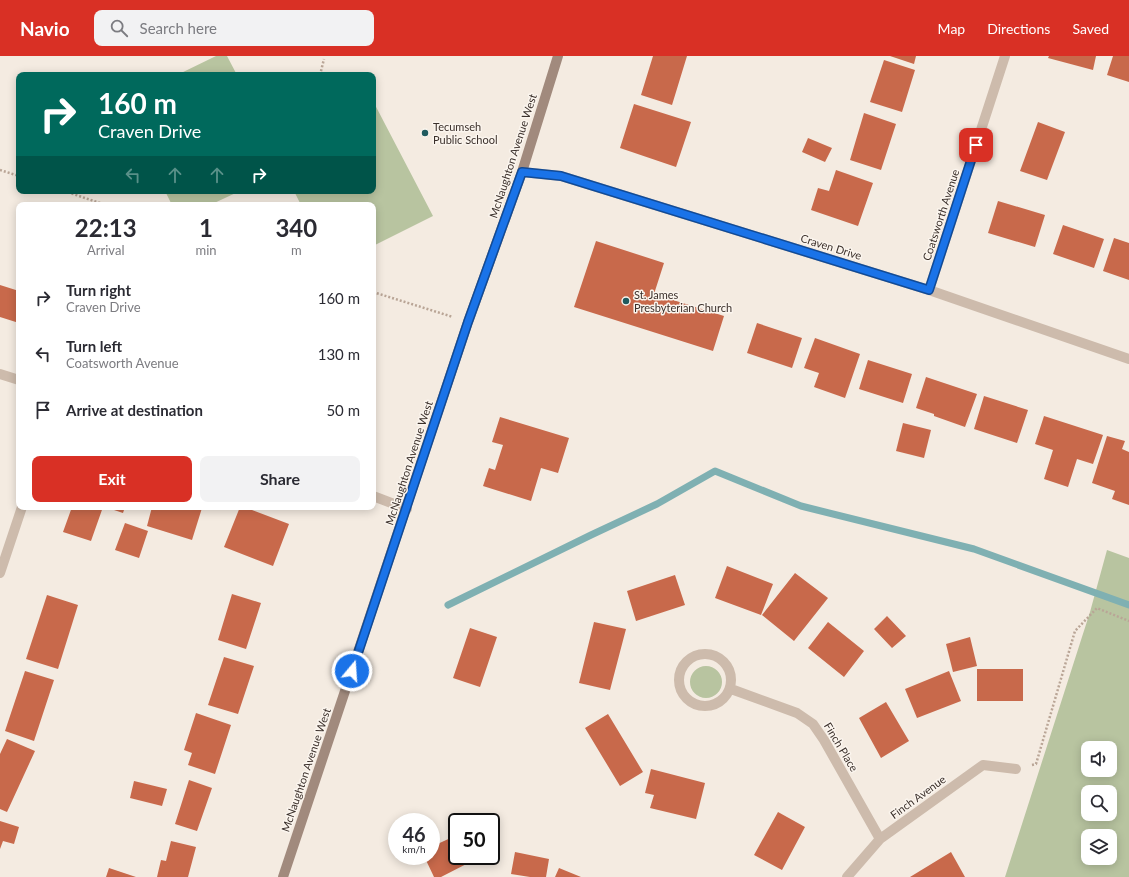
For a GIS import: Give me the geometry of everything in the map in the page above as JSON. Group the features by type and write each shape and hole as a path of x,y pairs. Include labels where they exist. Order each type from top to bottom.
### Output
{"main road":[{"name":"McNaughton Avenue West","path":"283,877 468,322 522,172 558,56"}],"street":[{"name":"Coatsworth Avenue","path":"929,290 1005,56"},
{"name":"Craven Drive","path":"522,172 561,176 929,290 1129,359"},
{"path":"0,374 16,379"},
{"path":"376,497 406,509"},
{"path":"0,573 21,510"},
{"path":"703,654 712,655 720,658 731,672 731,689 720,703 703,707 695,705 684,696 679,685 679,676 687,661 695,656 703,654"},
{"name":"Finch Place","path":"731,689 797,713 813,724 824,740 880,839"},
{"name":"Finch Avenue","path":"846,877 880,839 983,765 1016,769"}],"path":[{"path":"321,72 324,59"},
{"path":"0,170 16,175"},
{"path":"73,194 97,202"},
{"path":"376,293 468,322"},
{"path":"1016,769 1036,764 1075,631 1097,608 1129,621"}],"green space":[{"path":"216,56 227,56 235,72 183,72"},
{"path":"376,107 433,216 376,244 376,202 300,202 296,194 376,194"},
{"path":"166,194 234,194 216,202 170,202"},
{"path":"1107,550 1129,558 1129,877 1005,877 1090,612"},
{"path":"706,666 717,671 722,682 717,693 706,698 695,693 690,682 695,671"}],"building":[{"path":"653,56 687,56 672,105 641,95"},
{"path":"890,56 916,56 914,64"},
{"path":"1049,56 1096,56 1093,70 1048,58"},
{"path":"1113,56 1129,56 1129,82 1107,75"},
{"path":"884,60 915,70 902,112 870,102"},
{"path":"634,104 691,122 676,167 620,148"},
{"path":"864,113 896,124 881,170 850,160"},
{"path":"1038,122 1065,132 1047,180 1020,171"},
{"path":"808,138 832,148 825,162 802,152"},
{"path":"836,170 873,183 858,226 811,210 818,188 829,191"},
{"path":"998,201 1045,215 1035,247 988,233"},
{"path":"1063,225 1104,239 1094,268 1053,254"},
{"path":"1114,238 1129,243 1129,280 1103,271"},
{"name":"St. James Presbyterian Church","path":"596,241 664,263 654,294 724,316 713,351 574,307"},
{"path":"0,285 16,290 16,322 0,317"},
{"path":"757,323 802,338 792,368 747,353"},
{"path":"815,338 860,354 845,398 814,387 819,373 804,368"},
{"path":"868,360 912,374 903,403 859,389"},
{"path":"926,377 977,394 965,427 916,408"},
{"path":"984,396 1028,410 1017,443 974,429"},
{"path":"1044,416 1103,435 1093,464 1077,459 1068,487 1044,479 1053,450 1035,444"},
{"path":"500,417 569,438 558,473 541,468 531,501 483,486 489,468 495,470 503,445 492,442"},
{"path":"903,423 931,430 924,458 896,451"},
{"path":"1107,436 1125,441 1122,449 1129,452 1129,505 1112,499 1115,491 1092,483"},
{"path":"71,510 102,510 91,541 63,532"},
{"path":"114,510 124,510 123,513"},
{"path":"151,510 201,510 192,540 147,526"},
{"path":"239,510 252,510 289,524 273,566 224,547"},
{"path":"125,523 148,531 139,558 115,550"},
{"path":"727,566 773,584 761,615 715,598"},
{"path":"795,573 828,598 794,641 762,615"},
{"path":"675,575 685,605 636,621 627,591"},
{"path":"232,594 261,603 246,649 218,640"},
{"path":"47,595 78,605 58,669 26,659"},
{"path":"887,616 906,636 892,648 874,629"},
{"path":"594,622 626,629 610,690 579,683"},
{"path":"828,622 864,651 844,677 808,648"},
{"path":"470,628 497,637 480,687 453,678"},
{"path":"970,637 977,666 953,672 946,644"},
{"path":"224,657 254,666 238,714 208,705"},
{"path":"977,669 1023,669 1023,701 977,701"},
{"path":"25,671 54,680 34,741 5,731"},
{"path":"949,671 961,701 917,718 905,689"},
{"path":"886,702 909,741 881,758 859,718"},
{"path":"196,713 231,725 215,774 188,765 192,753 184,750"},
{"path":"608,714 643,772 620,786 585,728"},
{"path":"7,739 35,751 7,812 0,809 0,754"},
{"path":"651,769 705,783 696,819 650,808 654,795 645,793"},
{"path":"189,780 212,788 197,831 175,824"},
{"path":"134,781 167,789 162,806 130,798"},
{"path":"778,812 805,827 782,870 754,855"},
{"path":"0,821 19,827 14,844 3,841 0,849"},
{"path":"448,839 448,865 464,865 441,877 434,877 428,865 440,865 440,843"},
{"path":"171,841 196,847 188,877 157,877 161,860 166,861"},
{"path":"515,852 549,859 546,877 530,877 511,874"},
{"path":"951,852 965,877 910,877"},
{"path":"109,868 136,877 106,877"},
{"path":"559,868 581,877 555,877"}],"waterway":[{"path":"448,605 657,504 715,471 801,506 974,549 1129,605"}],"place":[{"name":"Tecumseh Public School","path":"425,133"},
{"name":"St. James Presbyterian Church","path":"626,301"}],"route":[{"path":"352,671 468,322 522,172 561,176 929,290 976,145"}]}
